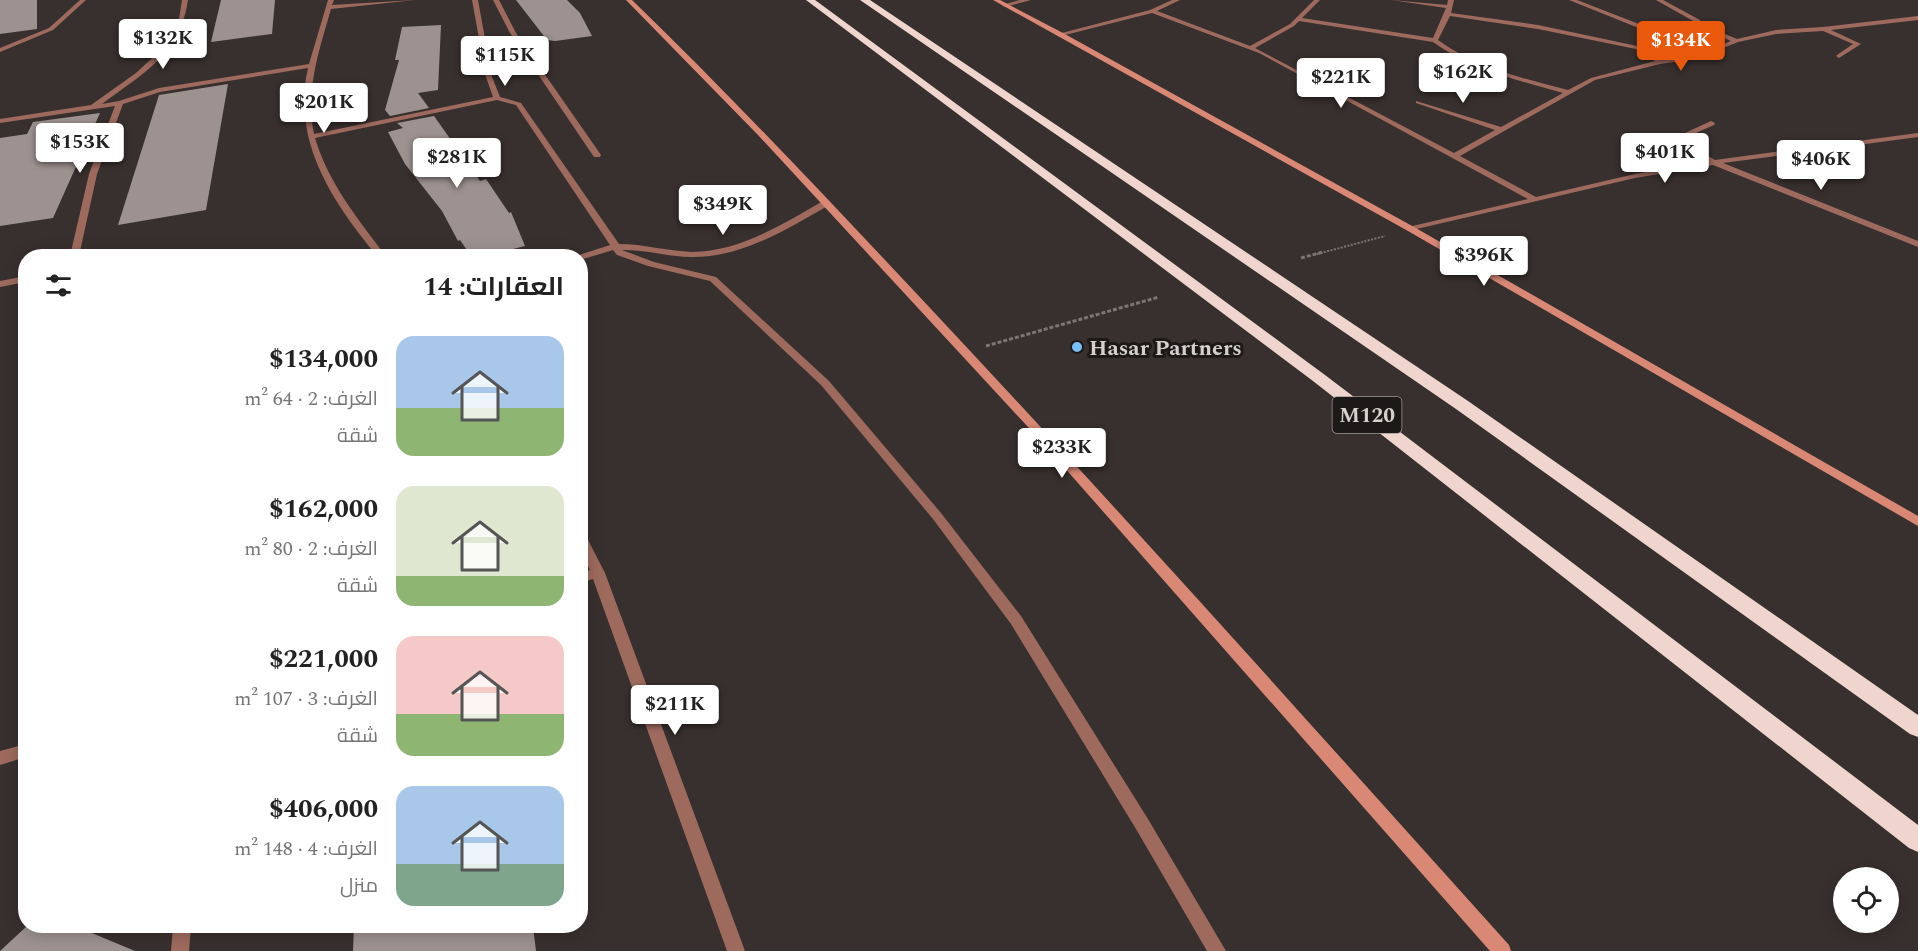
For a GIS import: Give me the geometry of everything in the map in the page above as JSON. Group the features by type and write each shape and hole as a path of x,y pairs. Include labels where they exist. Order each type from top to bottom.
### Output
{"highway":[{"name":"M120","path":"810,0 1319,378 1918,840"},
{"name":"M120","path":"864,0 1452,399 1918,727"}],"street":[{"path":"0,50 51,29 83,0"},
{"path":"92,107 162,56 176,38 185,0"},
{"path":"375,249 361,233 330,187 318,159 308,110 311,66 330,4 412,0"},
{"path":"475,0 489,77 497,98"},
{"path":"496,0 513,33 597,155"},
{"path":"629,0 741,112 965,351 1192,601 1502,951"},
{"path":"996,0 1410,229 1918,522"},
{"path":"1005,5 1028,0"},
{"path":"1061,34 1152,11 1177,0"},
{"path":"1250,48 1292,25 1317,0"},
{"path":"1394,0 1449,7 1638,48 1660,62"},
{"path":"1572,0 1663,36"},
{"path":"1659,0 1698,21 1700,26"},
{"path":"1435,40 1449,7"},
{"path":"1152,11 1250,48 1534,199"},
{"path":"1454,156 1593,78 1660,62 1694,58 1736,41 1776,32 1918,18"},
{"path":"1297,19 1435,40 1453,55 1478,66 1567,92"},
{"path":"1638,48 1644,43 1663,36 1700,26 1736,41"},
{"path":"1823,29 1858,44 1839,56"},
{"path":"0,122 120,103 159,90 311,66"},
{"path":"312,137 497,98 519,104 620,253 713,279 825,382 937,516 1016,620 1142,824 1217,951"},
{"path":"1418,102 1499,129"},
{"path":"76,249 93,174 120,103"},
{"path":"1712,123 1674,140 1714,163 1918,244"},
{"path":"1410,229 1635,176 1918,135"},
{"path":"588,255 616,247 681,254 705,254 741,245 777,232 826,203"},
{"path":"0,284 18,281"},
{"path":"588,552 598,573 736,951"},
{"path":"588,576 598,573"},
{"path":"0,758 18,752"},
{"path":"180,951 181,933"}],"path":[{"path":"1301,258 1410,229"},
{"path":"965,351 1160,297"}],"building":[{"path":"0,0 37,0 37,29 0,34"},
{"path":"221,0 275,0 272,34 211,42"},
{"path":"516,0 567,0 580,13 592,36 547,40"},
{"path":"441,25 438,90 418,93 429,108 390,116 385,110 399,60 395,60 402,27"},
{"path":"228,84 206,210 118,225 159,95"},
{"path":"100,113 53,218 0,226 0,138 27,134 33,122"},
{"path":"434,116 480,181 486,179 509,213 511,212 525,246 513,249 466,249 460,240 458,241 442,211 405,164 388,132 403,128 397,123"},
{"path":"19,933 92,933 135,951 0,951"},
{"path":"354,933 534,933 536,951 353,951"}],"place":[{"name":"Hasar Partners","path":"1077,347"}]}
